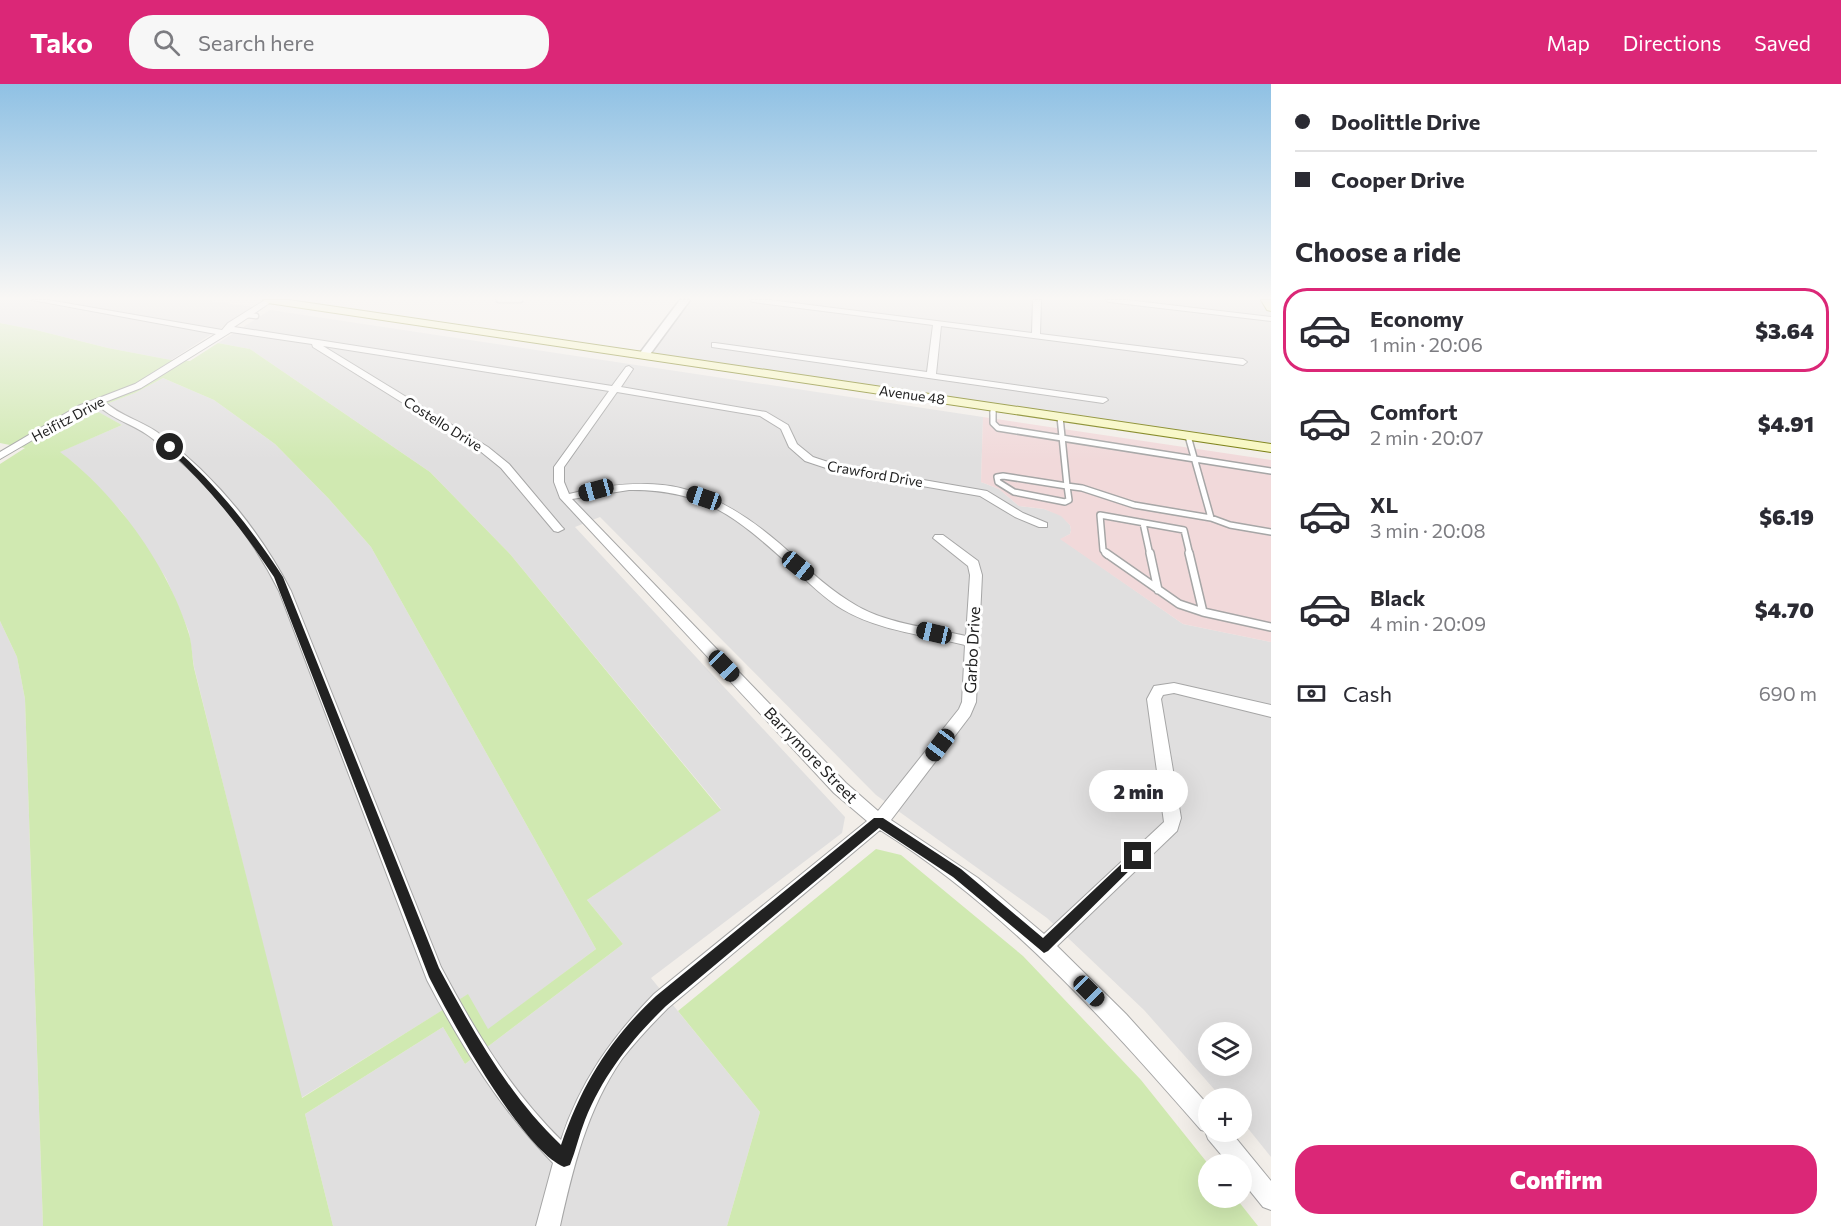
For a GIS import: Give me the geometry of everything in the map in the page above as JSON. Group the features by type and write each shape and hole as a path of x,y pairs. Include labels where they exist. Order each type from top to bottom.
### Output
{"main road":[{"name":"Avenue 48","path":"632,353 1271,448"}],"street":[{"name":"Heifitz Drive","path":"0,456 64,417 148,380 191,353"},
{"name":"Costello Drive","path":"329,353 484,449 505,466 558,529"},
{"name":"Crawford Drive","path":"387,353 763,414 784,427 793,446 809,459 835,468 983,493 1019,515 1043,525"},
{"path":"773,353 1103,400"},
{"path":"931,376 934,353"},
{"path":"1176,353 1243,362"},
{"path":"629,369 559,466 559,482 565,498 607,488 630,486 664,487 704,498 733,512 846,606 895,624 972,642"},
{"path":"99,401 105,407 155,435 192,466 257,543 268,560 285,591 438,982 463,1027 513,1102 543,1139 564,1159"},
{"name":"Barrymore Street","path":"565,498 840,788 879,821 957,873 1044,946 1119,1021 1198,1110"},
{"name":"Garbo Drive","path":"549,1226 564,1159 578,1118 596,1081 615,1050 661,1001 879,821 891,809 965,712 969,702 974,564 939,538"},
{"path":"1044,946 1171,826 1173,818 1154,699 1159,690 1174,688 1271,711"},
{"path":"1225,1142 1271,1199"}],"lane":[{"path":"993,407 993,423 998,428 1271,471"},
{"path":"1060,417 1067,486 1069,500 1065,502 1014,492 998,482 997,477 1003,476 1067,486 1134,505 1211,518 1230,525 1271,532"},
{"path":"1188,436 1211,518"},
{"path":"1203,612 1184,530 1100,515 1103,550 1179,604 1203,612 1271,627"},
{"path":"1143,523 1158,590"}],"shaded area":[{"path":"136,353 182,353 171,360"},
{"path":"256,353 558,353 983,417 981,482 999,489 1019,506 1044,509 1061,515 1070,525 1071,530 1070,534 1061,539 1183,624 1271,642 1271,1157 1252,1133 1252,1088 1213,1088 1202,1076 1252,1076 1252,1022 1198,1022 1198,1071 1144,1010 1047,918 876,795 600,517 575,527 845,817 842,833 651,978 760,1112 727,1226 333,1226 305,1114 443,1027 465,1064 623,944 587,900 721,809 510,554 430,472"},
{"path":"1271,353 1271,448 644,355"},
{"path":"163,378 214,400 275,444 329,499 371,547 596,949 488,1030 467,995 301,1098 194,667 189,632 166,578 122,512 75,464 59,452 122,425 92,409 135,393"},
{"path":"983,417 1271,460 1271,642 1183,624 1060,539 1070,534 1071,530 1070,525 1061,516 1044,509 1019,506 999,489 981,482"},
{"path":"0,621 17,657 25,699 43,1226 0,1226"}],"green space":[{"path":"0,353 136,353 190,361 202,353 256,353 430,472 510,554 721,810 587,900 623,944 465,1064 443,1027 305,1114 333,1226 43,1226 25,699 17,657 0,621 0,464 25,448 0,443","holes":["163,378 214,400 275,444 329,499 371,547 596,949 488,1029 468,994 302,1098 194,668 189,635 179,606 153,556 120,510 101,488 60,452 122,425 93,409 135,393"]},
{"path":"876,849 901,855 1023,956 1141,1080 1200,1154 1198,1154 1198,1208 1244,1208 1258,1226 727,1226 760,1112 678,1011"}],"route":[{"path":"170,447 199,473 248,531 278,577 434,973 486,1064 543,1139 564,1159 578,1118 596,1081 615,1050 638,1023 661,1001 879,821 942,861 1044,946 1138,856"}]}
